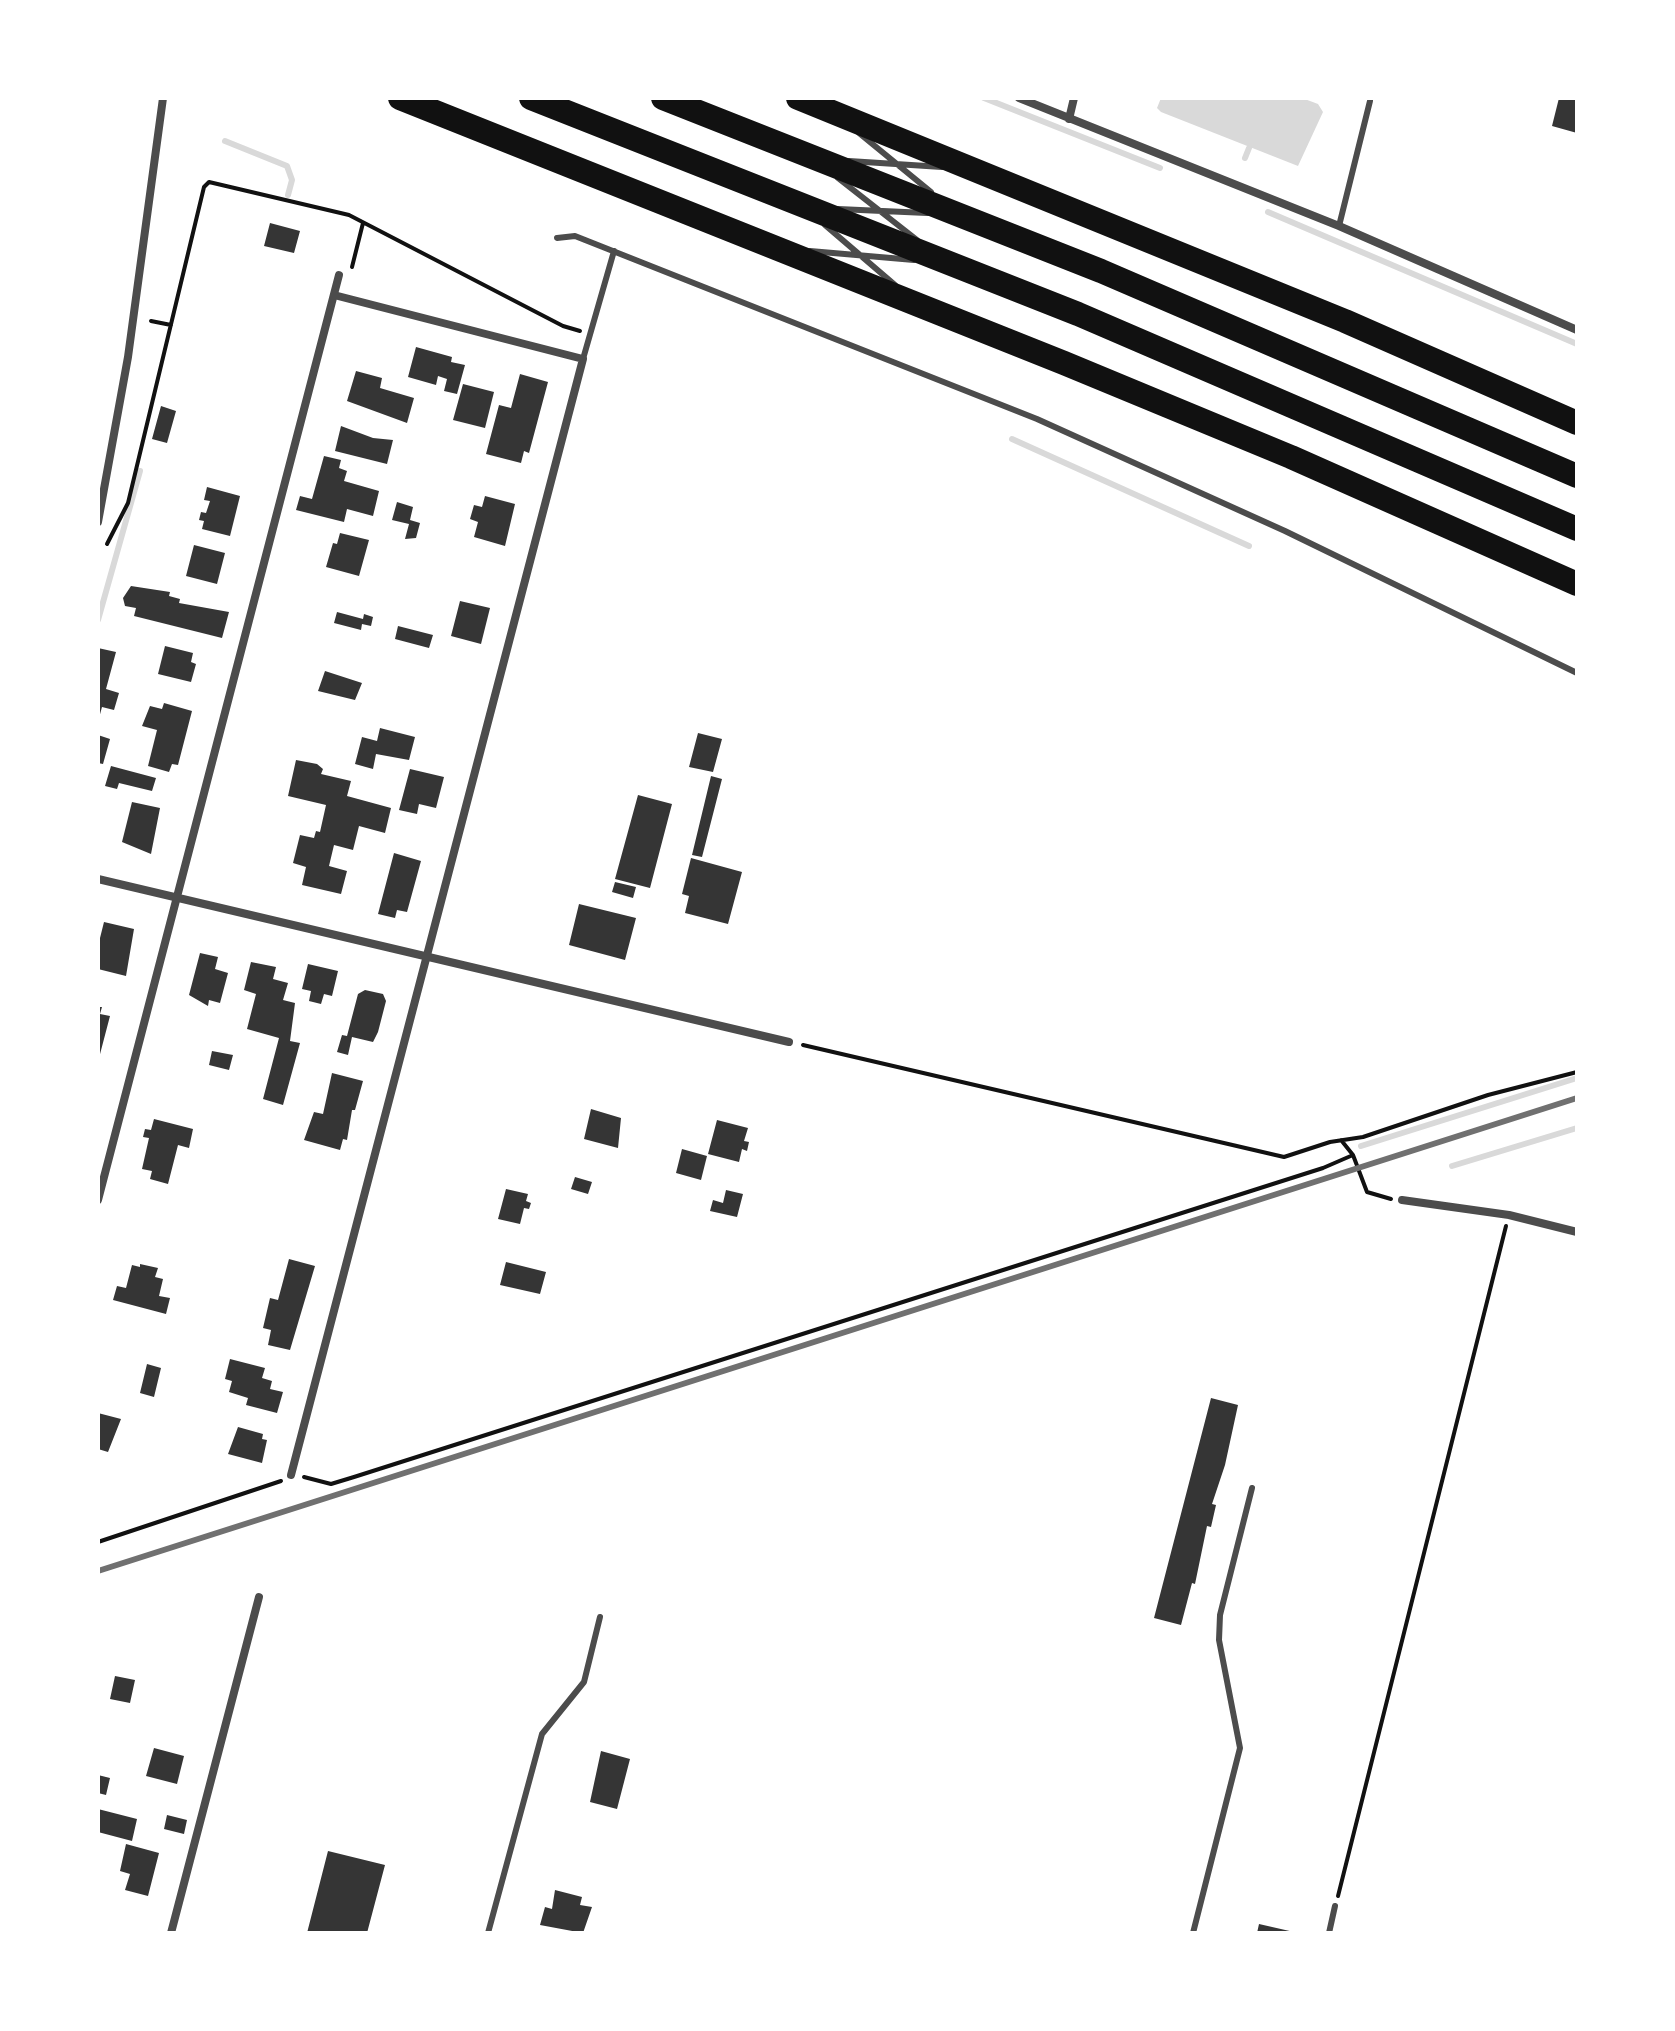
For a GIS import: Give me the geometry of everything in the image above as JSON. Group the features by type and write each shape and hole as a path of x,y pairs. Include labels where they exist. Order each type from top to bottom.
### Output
{"highway":[{"path":"400,98 1291,457 1577,584"},
{"path":"531,98 1310,412 1577,529"},
{"path":"663,98 1331,368 1577,476"},
{"path":"798,98 1372,332 1577,423"}],"street":[{"path":"98,522 126,373 163,98"},
{"path":"1019,98 1339,226 1577,330"},
{"path":"1069,119 1074,98"},
{"path":"98,1200 339,275"},
{"path":"291,1475 583,359 334,295"},
{"path":"98,879 789,1042"},
{"path":"1402,1200 1509,1215 1577,1232"},
{"path":"171,1933 259,1597"}],"lane":[{"path":"1339,226 1370,101"},
{"path":"834,112 958,215"},
{"path":"813,158 975,170"},
{"path":"813,158 946,263"},
{"path":"804,207 958,215"},
{"path":"804,207 920,306"},
{"path":"557,238 575,236 1037,419 1313,544 1577,673"},
{"path":"773,247 946,263"},
{"path":"583,359 614,251"},
{"path":"1193,1933 1240,1748 1219,1640 1220,1615 1252,1488"},
{"path":"488,1933 542,1734 584,1682 600,1617"},
{"path":"1329,1933 1335,1906"}],"path":[{"path":"107,544 128,503 204,187 209,182 346,214 563,326 590,334"},
{"path":"350,277 363,223"},
{"path":"151,321 171,325"},
{"path":"789,1042 1284,1157 1341,1140 1363,1137 1475,1099 1577,1072"},
{"path":"98,1542 277,1484 291,1475 331,1484 354,1477 1323,1168 1352,1152 1363,1137"},
{"path":"1341,1140 1352,1152 1367,1192 1402,1200"},
{"path":"1335,1906 1509,1215"}],"shaded area":[{"path":"1161,98 1302,98 1318,104 1323,112 1298,166 1161,112 1157,108"}],"building":[{"path":"1559,98 1577,98 1577,133 1552,126"},
{"path":"270,223 300,231 294,253 264,246"},
{"path":"416,347 452,357 451,362 465,365 457,394 444,391 447,379 438,376 436,385 408,377"},
{"path":"356,371 382,378 380,388 414,398 407,423 347,401"},
{"path":"520,374 548,382 529,453 524,451 521,463 486,454 499,405 511,408"},
{"path":"463,384 494,392 485,428 453,420"},
{"path":"161,406 176,411 167,443 152,439"},
{"path":"341,426 373,438 393,440 387,464 335,451"},
{"path":"324,456 341,460 339,468 347,471 344,481 379,491 373,516 347,509 344,522 296,510 300,496 312,499"},
{"path":"207,487 240,496 230,536 202,529 204,521 199,520 201,512 206,513 210,501 204,500"},
{"path":"485,496 515,504 505,546 474,537 478,522 470,519 474,505 482,507"},
{"path":"397,502 413,507 410,520 420,523 416,538 405,539 409,524 392,520"},
{"path":"340,533 369,540 359,576 326,567 333,543 337,544"},
{"path":"194,545 225,553 217,584 186,576"},
{"path":"131,586 170,592 169,596 180,599 179,603 229,612 222,638 134,616 136,608 125,606 123,598"},
{"path":"460,601 490,608 481,644 451,636"},
{"path":"337,612 363,619 364,614 373,617 371,626 362,624 361,630 334,623"},
{"path":"398,626 433,635 429,648 395,639"},
{"path":"165,646 193,653 191,662 196,664 191,682 158,674"},
{"path":"98,648 116,652 106,689 119,693 114,710 102,707 99,718"},
{"path":"325,671 362,683 355,700 318,691"},
{"path":"164,703 192,711 178,765 172,764 169,772 148,766 157,730 142,726 150,706 162,709"},
{"path":"380,728 415,737 409,760 376,754 373,769 355,764 362,737 377,741"},
{"path":"698,733 722,739 713,772 689,767"},
{"path":"98,735 110,739 103,764 98,763"},
{"path":"296,760 317,764 323,769 321,774 351,781 347,796 391,808 385,833 359,826 353,850 334,845 329,866 347,871 341,894 302,885 306,867 293,863 300,835 314,838 316,831 320,832 326,805 288,796"},
{"path":"111,766 156,778 152,791 119,783 117,789 105,786"},
{"path":"410,769 444,777 436,808 419,804 417,814 399,810"},
{"path":"711,776 722,779 702,857 692,855"},
{"path":"638,795 672,804 650,888 615,879"},
{"path":"132,802 160,808 151,854 122,842"},
{"path":"394,853 421,861 407,912 397,910 395,918 378,914"},
{"path":"691,858 742,872 728,924 685,913 689,896 682,894"},
{"path":"615,882 636,887 633,898 612,892"},
{"path":"579,904 636,918 625,960 569,945"},
{"path":"104,922 134,929 126,976 98,969 98,946"},
{"path":"200,953 218,957 215,969 228,973 220,1003 209,1000 208,1006 189,995"},
{"path":"251,962 276,967 273,979 288,983 283,1000 295,1003 290,1041 300,1043 283,1105 263,1099 279,1038 247,1029 256,994 244,990"},
{"path":"308,964 338,971 332,996 324,994 321,1004 309,1001 311,991 302,989"},
{"path":"365,990 383,994 386,1001 378,1032 373,1042 352,1037 348,1055 337,1052 342,1035 347,1036 358,994"},
{"path":"98,1007 102,1007 100,1014 110,1016 99,1058"},
{"path":"212,1051 233,1055 229,1070 209,1065"},
{"path":"332,1073 363,1081 355,1110 352,1110 347,1140 343,1139 340,1150 304,1140 314,1112 323,1114"},
{"path":"591,1109 621,1118 618,1148 584,1139"},
{"path":"154,1119 193,1129 189,1148 178,1145 168,1184 150,1179 152,1171 142,1169 149,1138 143,1137 145,1129 151,1130"},
{"path":"717,1120 748,1128 744,1141 749,1142 747,1151 742,1149 739,1162 708,1154"},
{"path":"682,1149 707,1156 701,1180 676,1173"},
{"path":"575,1177 592,1182 588,1194 571,1189"},
{"path":"506,1189 528,1194 526,1201 531,1203 529,1209 524,1208 520,1224 498,1219"},
{"path":"726,1190 743,1194 737,1217 710,1211 713,1200 723,1203"},
{"path":"289,1259 315,1266 290,1350 268,1345 271,1330 263,1328 270,1298 278,1300"},
{"path":"506,1262 546,1272 540,1294 500,1285"},
{"path":"140,1264 158,1268 155,1277 163,1279 159,1296 170,1298 166,1314 113,1300 117,1286 126,1288 132,1265 140,1267"},
{"path":"230,1359 265,1368 262,1378 272,1381 270,1389 283,1392 277,1413 246,1405 248,1398 229,1392 232,1381 225,1379"},
{"path":"147,1364 161,1368 154,1397 140,1393"},
{"path":"1211,1398 1238,1405 1225,1465 1212,1504 1216,1505 1211,1527 1207,1526 1195,1584 1192,1583 1181,1625 1154,1618"},
{"path":"98,1413 121,1419 108,1452 98,1449"},
{"path":"238,1427 263,1434 262,1439 267,1440 262,1463 228,1454"},
{"path":"115,1676 135,1680 130,1703 110,1699"},
{"path":"154,1748 184,1756 177,1784 146,1776"},
{"path":"601,1751 630,1759 617,1809 590,1802"},
{"path":"98,1775 110,1778 106,1795 98,1793"},
{"path":"98,1809 137,1819 132,1841 98,1832"},
{"path":"167,1815 187,1820 184,1834 164,1829"},
{"path":"126,1844 159,1853 148,1896 125,1890 130,1874 120,1871"},
{"path":"328,1851 385,1865 367,1933 307,1933"},
{"path":"555,1890 582,1897 580,1905 592,1907 583,1933 540,1925 545,1907 552,1909"},
{"path":"1259,1924 1294,1932 1294,1933 1257,1933"}],"waterway":[{"path":"984,98 1160,168"},
{"path":"225,141 287,166 292,180 288,195"},
{"path":"1245,158 1249,148"},
{"path":"1268,212 1577,344"},
{"path":"1012,439 1249,546"},
{"path":"98,620 140,471"},
{"path":"1361,1146 1577,1078"},
{"path":"1452,1166 1577,1128"}],"railway":[{"path":"98,1571 1577,1098"}]}
